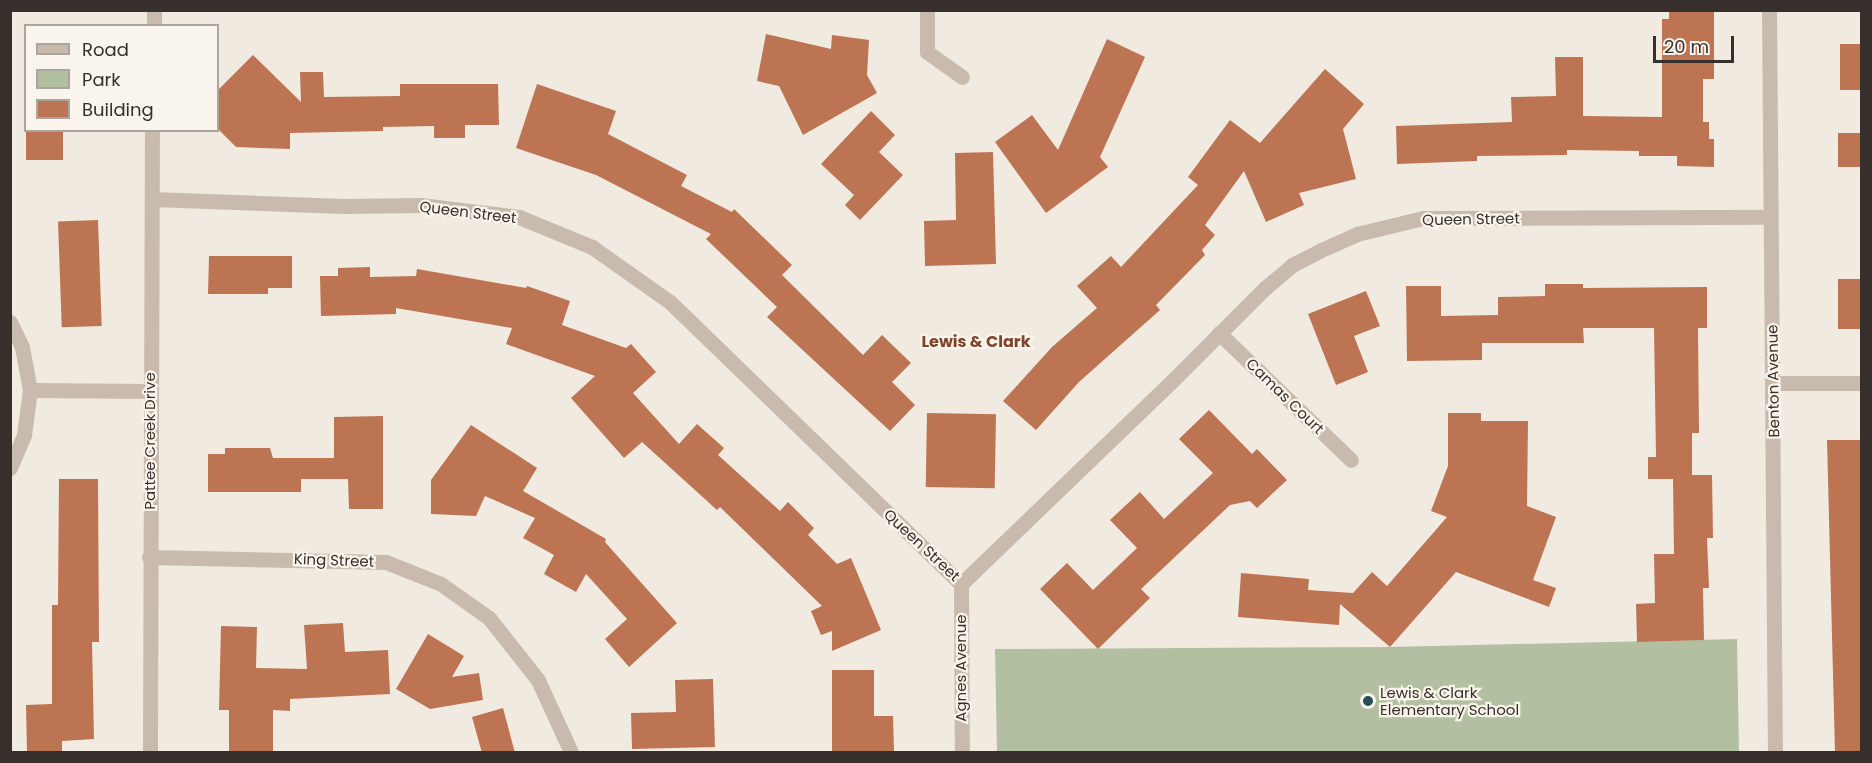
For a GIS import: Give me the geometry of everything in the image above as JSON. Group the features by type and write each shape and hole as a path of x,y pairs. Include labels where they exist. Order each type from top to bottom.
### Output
{"street":[{"path":"927,10 927,52 962,77"},
{"name":"Benton Avenue","path":"1769,10 1775,753"},
{"name":"Pattee Creek Drive","path":"150,753 152,132"},
{"name":"Queen Street","path":"152,200 344,206 421,205 519,217 592,247 670,302 961,584 1264,288 1292,265 1357,234 1423,218 1770,217"},
{"path":"10,322 24,354 30,390 24,435 10,468"},
{"name":"Camas Court","path":"1219,333 1351,460"},
{"path":"1772,383 1862,383"},
{"path":"30,390 150,391"},
{"name":"King Street","path":"149,557 386,562 441,584 489,618 538,680 571,753"},
{"name":"Agnes Avenue","path":"961,584 962,753"}],"green space":[{"name":"Lewis & Clark Elementary School","path":"1737,639 1739,752 997,752 995,649 1390,647"}],"building":[{"path":"1669,10 1714,10 1714,79 1703,79 1703,122 1709,122 1709,139 1714,139 1714,167 1677,166 1677,156 1639,156 1639,151 1567,150 1567,155 1477,156 1477,161 1397,164 1396,126 1512,122 1511,97 1556,96 1555,57 1583,57 1583,116 1662,117 1662,19 1669,19"},
{"path":"766,34 831,49 832,35 869,40 867,75 877,93 803,135 779,86 757,81"},
{"path":"1107,39 1145,57 1100,157 1108,167 1046,213 995,142 1032,115 1058,150"},
{"path":"1840,44 1862,44 1862,90 1840,90"},
{"path":"253,55 301,102 300,72 323,72 324,97 400,96 400,84 498,84 499,125 465,125 465,138 434,138 434,126 383,127 383,131 290,133 290,149 236,147 219,130 219,89"},
{"path":"1325,69 1364,104 1343,129 1356,179 1299,193 1304,205 1266,222 1244,171 1205,225 1215,235 1202,250 1205,255 1156,305 1160,310 1079,382 1036,430 1003,401 1052,347 1097,308 1077,286 1111,256 1121,267 1198,185 1188,177 1230,120 1260,143"},
{"path":"537,84 616,111 608,134 687,175 681,186 732,212 734,209 792,265 782,275 863,355 882,335 911,363 892,382 915,405 890,431 767,317 777,307 706,239 711,234 596,175 516,148"},
{"path":"871,111 895,135 879,152 903,175 860,220 845,205 854,195 821,164"},
{"path":"26,132 63,132 63,160 26,160"},
{"path":"1838,133 1862,133 1862,167 1838,167"},
{"path":"993,152 996,264 925,266 924,221 956,220 955,153"},
{"path":"98,220 102,326 62,327 58,221"},
{"path":"209,256 292,256 292,288 268,288 268,294 208,294"},
{"path":"370,267 370,277 416,276 417,269 526,288 527,286 570,301 562,325 626,348 631,344 656,372 633,393 679,444 697,424 724,448 718,455 780,511 788,502 814,528 808,535 837,564 851,558 881,630 832,651 832,631 821,635 811,611 822,606 720,507 717,510 642,442 624,458 571,398 595,376 506,344 512,328 396,308 396,314 321,316 320,276 338,276 338,268"},
{"path":"1838,279 1862,279 1862,329 1838,329"},
{"path":"1545,284 1583,284 1583,288 1707,287 1707,328 1698,328 1699,433 1692,433 1692,475 1712,475 1713,538 1707,538 1709,588 1703,588 1704,640 1637,642 1636,604 1655,603 1654,554 1674,554 1673,479 1648,479 1648,457 1656,457 1654,328 1583,328 1584,343 1482,343 1482,360 1407,361 1406,286 1441,286 1441,316 1498,315 1498,297 1545,296"},
{"path":"1366,291 1380,326 1354,336 1368,372 1336,385 1308,314"},
{"path":"1209,410 1252,454 1257,449 1287,480 1257,508 1250,501 1230,505 1141,589 1150,598 1098,649 1040,589 1067,563 1093,590 1137,548 1110,520 1140,492 1164,519 1213,473 1179,439"},
{"path":"927,413 996,414 995,488 926,487"},
{"path":"1448,413 1481,413 1481,421 1528,421 1527,506 1556,517 1533,580 1556,588 1549,607 1456,572 1390,647 1340,604 1339,625 1238,617 1241,573 1309,579 1308,590 1353,593 1372,572 1387,586 1447,517 1431,511 1448,466"},
{"path":"383,416 383,509 349,509 348,479 301,479 301,492 208,492 208,454 225,454 225,448 270,448 273,458 334,458 334,417"},
{"path":"471,425 537,468 523,491 606,539 605,542 677,623 629,667 605,639 627,619 586,574 576,592 544,574 554,555 523,538 535,518 485,496 476,516 431,514 431,480"},
{"path":"1827,440 1862,440 1862,753 1835,753"},
{"path":"59,479 98,479 99,642 92,642 94,739 62,741 62,753 27,753 26,705 52,704 52,605 58,605"},
{"path":"343,623 345,652 388,650 390,694 290,699 290,711 273,710 273,753 229,753 229,710 219,710 221,626 257,627 256,668 307,669 304,625"},
{"path":"428,634 464,656 452,677 479,673 483,700 430,709 396,689"},
{"path":"832,670 874,670 874,716 893,716 894,751 832,751"},
{"path":"713,679 715,747 632,749 631,713 676,712 675,680"},
{"path":"503,708 515,753 482,753 472,717"}],"place":[{"name":"Lewis & Clark Elementary School","path":"1368,701"}],"district":[{"name":"Lewis & Clark","path":"976,342"}]}
